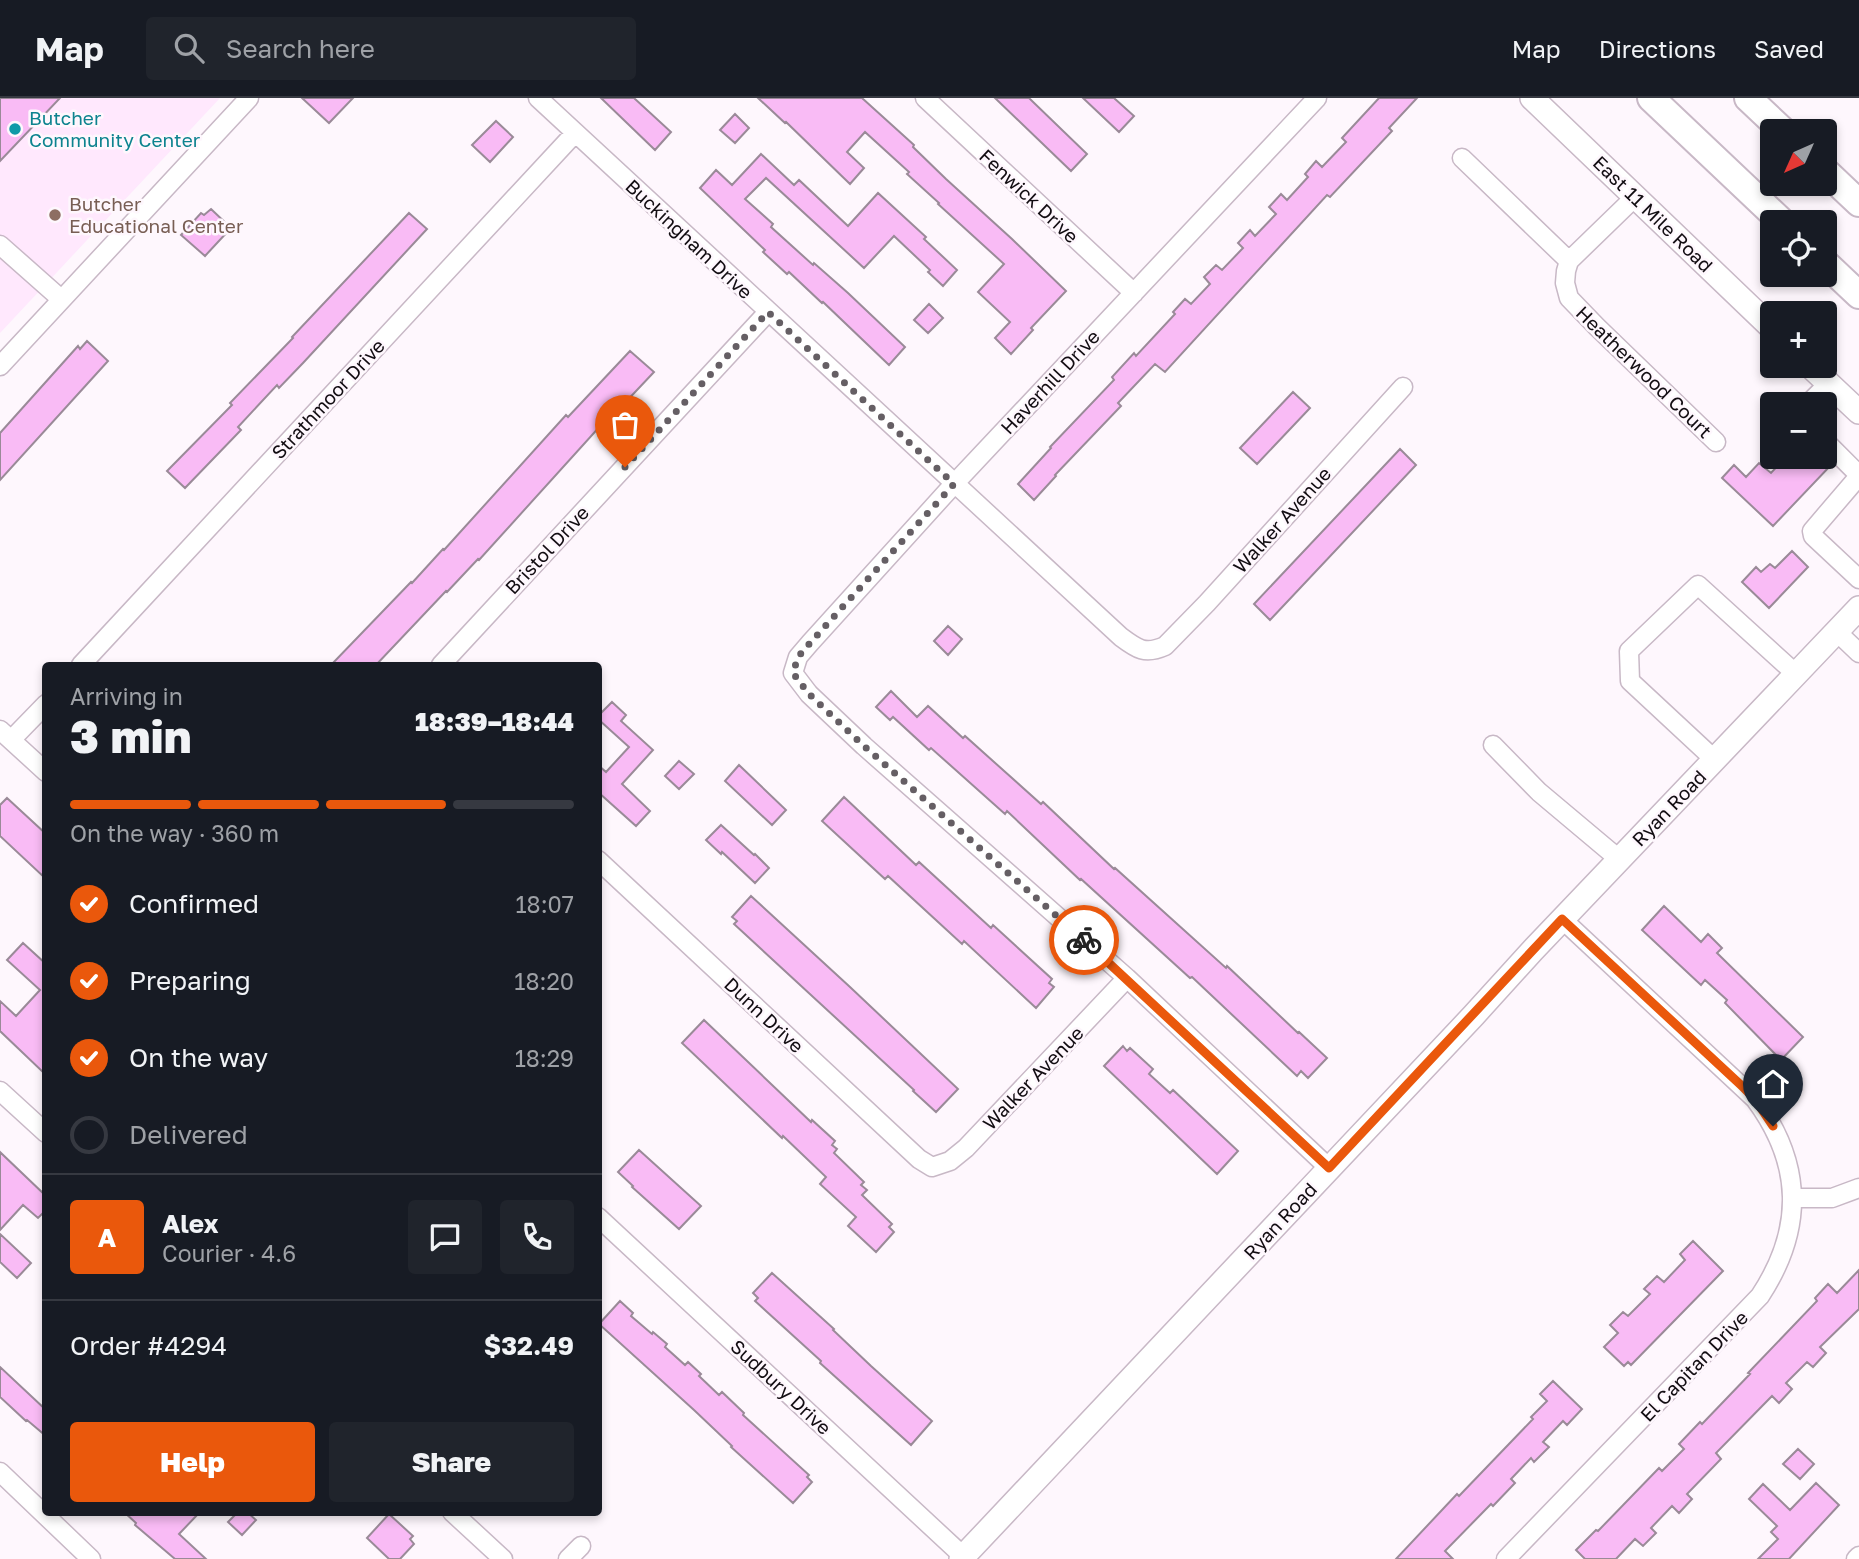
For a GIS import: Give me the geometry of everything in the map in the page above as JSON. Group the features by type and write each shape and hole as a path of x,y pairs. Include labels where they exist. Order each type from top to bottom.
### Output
{"highway":[{"path":"1651,98 1769,210"},
{"path":"1748,98 1770,119"},
{"path":"1838,183 1859,203"},
{"path":"1837,274 1859,295"}],"main road":[{"name":"East 11 Mile Road","path":"1532,98 1760,317"},
{"path":"1823,378 1859,412"},
{"name":"Ryan Road","path":"962,1558 1562,919 1859,608"}],"street":[{"path":"0,366 249,98"},
{"name":"Buckingham Drive","path":"538,98 1121,637 1139,650 1156,650"},
{"name":"Fenwick Drive","path":"925,98 1134,293"},
{"name":"Haverhill Drive","path":"1127,978 864,746 809,694 793,673 798,657 954,484 1317,98"},
{"name":"Strathmoor Drive","path":"85,662 575,133"},
{"path":"1462,158 1569,261 1635,197"},
{"path":"1,249 61,299"},
{"name":"Heatherwood Court","path":"1569,261 1565,283 1569,298 1716,442"},
{"name":"Bristol Drive","path":"444,662 768,312"},
{"path":"1820,392 1829,383"},
{"name":"Walker Avenue","path":"1156,650 1165,646 1207,603 1403,387"},
{"path":"1837,453 1859,476 1812,531 1813,536 1859,579"},
{"path":"1715,760 1630,681 1629,651 1698,584 1796,674"},
{"path":"1837,632 1859,653"},
{"path":"42,707 6,735 42,768"},
{"path":"1493,746 1539,792 1620,860"},
{"name":"Dunn Drive","path":"602,868 919,1159 932,1167"},
{"name":"El Capitan Drive","path":"1506,1559 1760,1296 1776,1270 1788,1240 1792,1198 1790,1173 1782,1145 1755,1099 1562,919"},
{"path":"1127,978 1329,1168"},
{"name":"Walker Avenue","path":"932,1167 950,1161 966,1148 1127,978"},
{"path":"0,1091 42,1129"},
{"path":"1792,1198 1832,1198 1859,1188"},
{"name":"Sudbury Drive","path":"602,1221 962,1558"},
{"path":"0,1472 42,1512"},
{"path":"46,1516 91,1559"},
{"path":"456,1516 503,1559"},
{"path":"568,1559 581,1546"}],"shaded area":[{"name":"Butcher Educational Center","path":"0,98 220,98 0,333"}],"building":[{"name":"Butcher Community Center","path":"0,98 60,98 0,161"},
{"path":"302,98 353,98 329,123"},
{"path":"601,98 634,98 671,132 655,150"},
{"path":"758,98 862,98 1066,291 1011,354 995,338 1010,322 978,292 1004,264 865,132 847,152 864,168 850,184"},
{"path":"995,98 1029,98 1087,154 1071,171"},
{"path":"1083,98 1114,98 1134,116 1119,132"},
{"path":"1379,98 1417,98 1389,128 1392,131 1330,197 1327,195 1165,372 1155,364 1118,403 1121,406 1034,500 1018,484 1114,380 1112,377 1134,353 1136,356 1175,314 1173,312 1185,299 1191,304 1210,284 1204,277 1216,265 1222,270 1243,248 1238,243 1250,230 1255,236 1276,214 1269,207 1281,194 1287,200 1308,177 1305,174 1316,161 1322,167 1346,142 1342,138"},
{"path":"735,114 749,128 735,143 720,130"},
{"path":"496,121 513,137 490,162 472,145"},
{"path":"761,154 794,185 799,180 848,226 878,193 957,270 943,286 894,236 864,268 766,178 745,199 773,224 771,227 848,293 905,347 889,365 823,302 763,252 765,250 700,188 716,170 732,185"},
{"path":"211,209 231,228 205,256 181,235 201,213 204,215"},
{"path":"409,213 427,229 279,388 277,385 238,427 241,430 185,488 167,471 232,405 230,403"},
{"path":"929,304 943,318 928,333 914,320"},
{"path":"87,341 108,361 0,480 0,433 78,346 80,349"},
{"path":"630,351 654,372 604,425 602,424 479,560 379,662 334,662 444,550 566,415 568,417"},
{"path":"1293,392 1310,408 1257,464 1240,448"},
{"path":"1400,449 1416,465 1270,620 1254,604"},
{"path":"1759,463 1760,469 1766,469 1771,473 1775,469 1827,469 1773,526 1722,478 1734,465 1746,477"},
{"path":"1792,551 1808,567 1769,608 1742,582 1756,567 1761,572 1770,564 1775,568"},
{"path":"948,626 962,639 948,655 934,641"},
{"path":"891,691 917,717 928,706 963,738 965,736 1041,804 1043,802 1114,869 1226,968 1227,966 1327,1058 1308,1078 1301,1071 1297,1076 1192,977 1080,880 1007,811 1005,814 931,748 929,750 893,717 890,720 876,707"},
{"path":"612,702 626,715 621,721 653,750 622,784 650,811 636,826 602,796 602,768 606,772 629,747 602,723 602,712"},
{"path":"679,761 694,774 679,789 665,776"},
{"path":"739,765 786,810 772,825 725,781"},
{"path":"844,797 916,865 919,862 1052,979 1049,983 1054,987 1036,1008 964,941 962,944 888,876 885,879 822,821"},
{"path":"7,798 42,830 42,875 0,836 0,805"},
{"path":"721,825 769,868 755,883 706,840"},
{"path":"751,896 958,1089 936,1112 734,924 737,921 732,917"},
{"path":"1664,906 1701,942 1708,934 1722,948 1717,953 1803,1037 1781,1060 1725,1003 1727,1000 1705,980 1701,985 1642,930"},
{"path":"23,943 42,960 42,1071 0,1031 0,1001 16,1016 40,990 7,960"},
{"path":"704,1020 811,1122 812,1120 835,1141 832,1145 837,1149 834,1153 864,1182 861,1185 867,1190 862,1195 892,1224 889,1227 894,1232 876,1252 848,1226 856,1217 820,1184 826,1177 682,1043"},
{"path":"1123,1046 1127,1051 1130,1048 1153,1069 1149,1074 1170,1093 1173,1090 1238,1151 1217,1174 1104,1066"},
{"path":"639,1150 701,1206 679,1229 618,1172"},
{"path":"0,1152 42,1192 42,1214 38,1218 23,1205 0,1230"},
{"path":"0,1234 31,1263 17,1278 0,1262"},
{"path":"1693,1241 1723,1271 1631,1365 1628,1362 1624,1366 1604,1347 1618,1333 1610,1325 1623,1312 1628,1316 1650,1294 1644,1289 1657,1276 1664,1282 1685,1260 1680,1254"},
{"path":"1859,1270 1859,1309 1820,1347 1826,1353 1813,1367 1807,1362 1786,1383 1792,1389 1779,1403 1772,1396 1716,1453 1721,1459 1687,1494 1692,1499 1679,1513 1672,1506 1651,1528 1656,1533 1643,1546 1635,1539 1616,1559 1585,1559 1576,1550 1659,1468 1662,1471 1684,1449 1679,1444 1750,1374 1748,1373 1817,1301 1815,1298 1828,1284 1837,1293"},
{"path":"772,1273 932,1421 911,1445 755,1301 758,1298 753,1293"},
{"path":"620,1301 633,1313 631,1316 667,1344 665,1347 685,1365 688,1362 719,1395 722,1392 743,1415 809,1475 807,1477 812,1482 793,1503 602,1327 602,1321"},
{"path":"0,1367 42,1406 42,1433 26,1421 0,1397"},
{"path":"1553,1381 1582,1409 1567,1425 1563,1421 1543,1442 1549,1447 1534,1462 1531,1458 1511,1479 1515,1483 1445,1551 1453,1559 1396,1559 1533,1419 1531,1417 1547,1401 1540,1394"},
{"path":"1798,1449 1814,1464 1800,1479 1783,1464"},
{"path":"1816,1483 1839,1505 1789,1559 1758,1559 1778,1539 1771,1532 1777,1526 1749,1499 1763,1484 1790,1510"},
{"path":"128,1516 196,1516 179,1534 206,1559 175,1559 135,1525"},
{"path":"234,1516 252,1516 256,1520 242,1535 228,1522"},
{"path":"387,1516 391,1516 413,1536 410,1539 414,1544 400,1559 389,1559 367,1538"}],"way so far":[{"path":"625,467 768,312 954,484 798,657 793,673 809,694 864,746 1084,940"}],"place":[{"name":"Butcher Community Center","path":"15,129"},
{"name":"Butcher Educational Center","path":"55,215"}],"route":[{"path":"1084,940 1329,1168 1562,919 1743,1087 1755,1099 1773,1126"}]}
